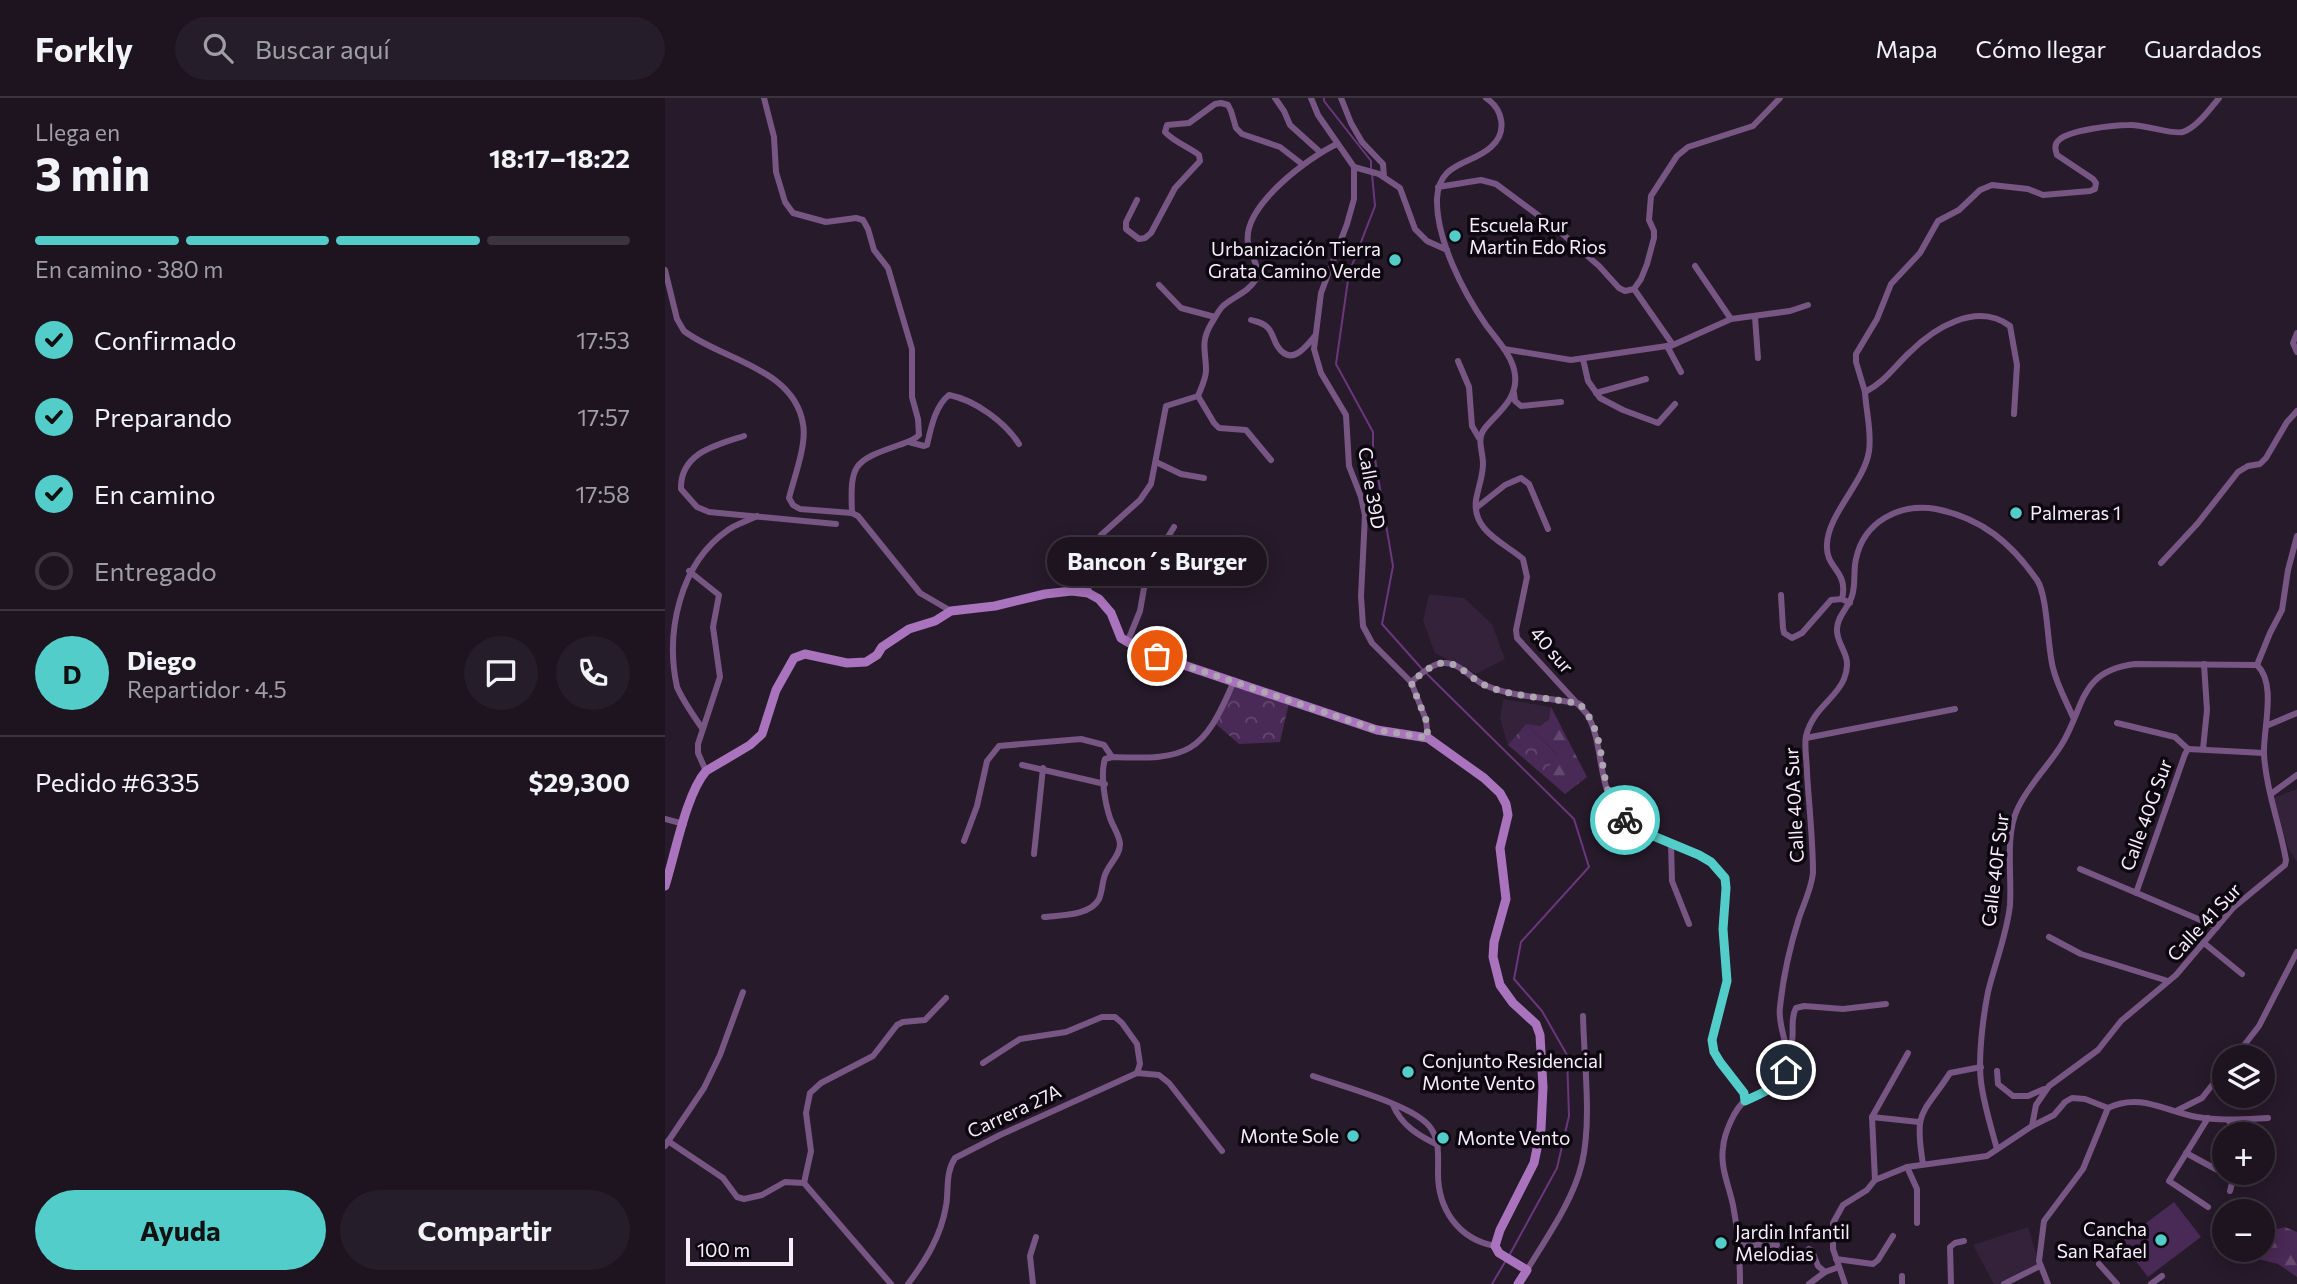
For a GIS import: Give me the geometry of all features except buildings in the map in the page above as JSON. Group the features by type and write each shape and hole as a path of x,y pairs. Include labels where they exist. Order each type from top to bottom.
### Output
{"street":[{"path":"764,98 774,138 776,172 785,202 793,213 826,222 856,218 863,220 874,250 888,268 912,349 912,397 920,428 919,435 908,442 874,453 859,464 854,470 851,486 852,513"},
{"path":"1275,98 1290,125 1320,152"},
{"path":"1311,98 1318,115 1354,167 1381,176 1401,188 1415,229 1427,241 1447,250"},
{"path":"1341,98 1350,123 1362,142 1383,164 1381,176"},
{"path":"1486,98 1497,106 1502,116 1493,145 1450,170 1438,187 1437,215 1447,250 1477,312 1504,348 1515,371 1515,401 1521,407 1561,402"},
{"path":"1438,187 1481,180 1496,184 1558,230 1619,288 1625,291 1634,289 1641,279 1654,238 1648,209 1651,196 1677,156 1688,148 1753,126 1780,98"},
{"path":"1842,598 1845,588 1843,580 1828,557 1826,548 1833,525 1869,452 1865,392 1856,354 1877,319 1891,284 1920,253 1938,221 1959,210 1980,190 1992,185 2028,188 2043,195 2095,189 2096,183 2093,179 2057,155 2056,142 2062,137 2104,127 2129,125 2183,132 2193,126 2219,98"},
{"path":"1137,200 1126,222 1126,229 1139,239 1145,239 1151,233 1175,188 1200,162 1199,155 1168,136 1165,132 1167,125 1189,123 1215,104 1228,105 1236,128 1242,134 1270,142 1302,164"},
{"path":"1271,460 1246,430 1219,428 1214,424 1198,396 1206,373 1204,340 1215,317 1226,303 1244,292 1256,278 1257,270 1247,242 1251,222 1266,201 1302,164 1338,144"},
{"name":"Calle 39D","path":"1354,167 1354,200 1327,274 1314,337 1316,362 1346,415 1349,466 1365,515 1361,596 1363,626 1378,651 1411,682"},
{"path":"1695,267 1731,319"},
{"path":"665,270 673,307 684,331 762,372 783,388 794,401 804,425 789,498 793,506 800,509 852,513 863,520 897,567 920,593 951,611"},
{"path":"1159,285 1181,308 1215,317"},
{"path":"1634,289 1670,346 1681,372"},
{"path":"1504,348 1552,359 1583,359 1670,346 1731,319 1790,311 1808,305"},
{"path":"1865,392 1879,385 1910,352 1938,329 1964,318 1985,315 2002,320 2010,326 2017,365 2014,414"},
{"path":"1755,317 1758,358"},
{"path":"1251,320 1269,328 1284,354 1292,356 1300,353 1314,337"},
{"path":"2297,332 2293,343 2297,352"},
{"path":"1583,359 1588,381 1596,393 1623,410 1654,422 1661,421 1675,404"},
{"path":"1458,361 1469,387 1472,426 1479,439 1483,469 1476,508"},
{"path":"1596,393 1646,379"},
{"path":"1479,439 1514,391"},
{"path":"908,442 927,445 932,422 943,400 949,395 958,397 999,420 1019,444"},
{"path":"1088,593 1095,545 1101,536 1147,493 1167,406 1198,396"},
{"path":"2161,563 2198,523 2238,472 2260,464 2266,458 2287,422 2297,411"},
{"path":"744,436 701,453 685,466 681,489 693,504 700,509 727,514 836,524"},
{"path":"1156,462 1174,472 1204,478"},
{"path":"1476,508 1506,485 1521,478 1529,484 1548,529"},
{"name":"40 sur","path":"1476,508 1480,523 1487,533 1523,559 1527,568 1526,590 1516,630 1517,638 1580,704 1594,725 1605,780 1618,812 1639,830 1711,862 1725,878 1723,929 1727,981 1712,1040 1714,1052 1744,1093 1745,1101"},
{"name":"Calle 40A Sur","path":"1787,1052 1779,1021 1781,993 1813,873 1805,738 1818,711 1844,679 1846,655 1837,630 1853,593 1856,557 1872,528 1886,516 1905,508 1926,508 1948,512 2002,538 2041,587 2052,667 2073,717"},
{"path":"727,514 729,530"},
{"path":"702,728 676,686 667,647 674,601 689,570 705,550 729,530 757,516"},
{"path":"1126,643 1140,611 1147,571 1174,527"},
{"path":"2203,748 2207,710 2204,664 2257,665 2282,610 2288,569 2297,536"},
{"path":"689,570 719,594 713,627 720,677 702,728 698,753 706,771"},
{"path":"665,886 696,785 706,771 750,745 762,734 776,690 795,657 805,654 847,663 866,662 909,629 943,617 951,611 995,606 1061,591 1088,593 1106,606 1126,643 1157,656 1377,730 1428,738 1484,778 1500,793 1506,804 1507,815 1500,856 1506,899 1494,942 1493,957 1500,985 1513,1003 1536,1024 1540,1035 1543,1087 1538,1146 1527,1181 1500,1230 1497,1250"},
{"path":"1781,595 1784,634 1792,638 1808,628 1831,600 1842,598 1850,603"},
{"path":"1428,738 1426,720 1411,682 1435,665 1454,664 1478,683 1495,689 1580,704"},
{"name":"Calle 40F Sur","path":"1997,1149 1988,1115 1981,1067 1988,995 2010,906 2014,820 2037,777 2063,744 2073,717 2094,681 2117,668 2135,664 2204,664"},
{"name":"Calle 41 Sur","path":"2032,1126 2036,1105 2049,1086 2098,1050 2121,1020 2168,981 2233,908 2285,865 2284,848 2264,753 2267,685 2264,672 2257,665"},
{"path":"1044,917 1089,910 1098,900 1105,872 1119,851 1120,842 1109,815 1104,761 1112,757 1171,756 1187,751 1209,729 1222,709 1234,681"},
{"path":"1805,738 1955,709"},
{"path":"2266,726 2297,713"},
{"path":"2117,723 2175,737 2188,749 2264,753"},
{"path":"964,841 977,806 987,761 999,746 1081,739 1104,745 1112,757"},
{"name":"Calle 40G Sur","path":"2136,893 2188,749"},
{"path":"1022,765 1105,784"},
{"path":"1034,854 1043,768"},
{"path":"2271,794 2297,775"},
{"path":"665,819 684,824"},
{"path":"1671,845 1672,881 1689,924"},
{"path":"2080,869 2217,928"},
{"path":"2049,937 2081,954 2168,981"},
{"path":"2204,943 2242,974"},
{"path":"2244,1045 2259,1026 2297,952"},
{"path":"743,992 720,1055 704,1088 667,1143 723,1178 737,1197 744,1199 762,1195 785,1182 804,1183 891,1284"},
{"path":"804,1183 811,1151 806,1113 810,1093 821,1083 873,1056 897,1025 925,1020 946,998"},
{"path":"1741,1284 1739,1245 1722,1159 1728,1129 1745,1101 1777,1084 1786,1070 1787,1052 1793,1043 1792,1023 1796,1007 1843,1009 1886,1004"},
{"path":"1518,1284 1569,1197 1582,1165 1586,1111 1583,1016"},
{"path":"983,1063 1020,1040 1066,1031 1102,1017 1115,1017 1137,1044 1140,1064 1137,1073 1160,1075 1169,1083 1222,1151"},
{"path":"1875,1180 1872,1117 1908,1053"},
{"path":"1923,1164 1919,1122 1931,1098 1950,1073 1981,1067"},
{"path":"1997,1071 1998,1084 2013,1096 2035,1094 2049,1086"},
{"name":"Carrera 27A","path":"908,1284 938,1236 946,1208 948,1175 955,1158 1137,1073"},
{"path":"1313,1076 1403,1108 1422,1119 1434,1133 1439,1188 1453,1224 1465,1234 1497,1250 1527,1270"},
{"path":"2178,1110 2202,1098 2212,1085"},
{"path":"1845,1284 1836,1259 1832,1238 1833,1223 1843,1205 1867,1190 1875,1180 1907,1167 1977,1159 2054,1115 2072,1098 2085,1099 2108,1108"},
{"path":"2047,1284 2040,1266 2044,1221 2083,1169 2108,1108 2117,1104 2146,1103 2208,1118 2268,1118"},
{"path":"1393,1105 1404,1123 1437,1145"},
{"path":"1872,1117 1919,1122"},
{"path":"2208,1118 2169,1181 2208,1207"},
{"path":"2186,1153 2212,1165"},
{"path":"1907,1167 1917,1189 1917,1223"},
{"path":"2231,1191 2232,1185"},
{"path":"1836,1259 1873,1264 1893,1236"},
{"path":"1034,1284 1030,1256 1036,1237"},
{"path":"1951,1284 1950,1247 1955,1242 1964,1241"},
{"path":"1739,1245 1777,1245"},
{"path":"1809,1249 1818,1266 1825,1272"},
{"path":"2099,1264 2117,1284"},
{"path":"2004,1284 2040,1266"},
{"path":"1809,1284 1825,1272 1839,1267"},
{"path":"2151,1284 2162,1276"}],"shaded area":[{"path":"1429,594 1464,598 1492,624 1505,659 1476,674 1435,653 1423,621"},
{"path":"1503,699 1551,707 1587,777 1565,794 1508,745 1500,719"},
{"path":"2297,789 2297,862 2288,848 2274,798"},
{"path":"2028,1227 2040,1266 1994,1284 1973,1245"}],"green space":[{"path":"1236,685 1289,703 1280,742 1239,744 1216,724"},
{"path":"1551,707 1587,777 1565,794 1542,774 1558,755 1526,724 1540,726 1549,720"},
{"path":"1526,724 1558,756 1542,774 1508,745"},
{"name":"Cancha San Rafael","path":"2174,1202 2201,1237 2148,1277 2121,1242"},
{"path":"2285,1227 2297,1232 2297,1277 2270,1262 2275,1262 2275,1230"}],"waterway":[{"path":"1324,98 1371,161 1371,168"},
{"path":"1372,174 1375,206 1349,273 1336,364 1373,432 1373,447 1393,566 1382,624 1423,670"},
{"path":"1427,674 1574,819 1589,867 1521,942 1514,979 1542,1011 1567,1055 1569,1116 1557,1168 1510,1254"},
{"path":"1492,1284 1505,1262"}],"way so far":[{"path":"1157,656 1348,721 1408,736 1428,738 1426,720 1411,682 1435,665 1444,663 1454,664 1478,683 1495,689 1580,704 1594,725 1605,780 1618,812 1625,820"}],"place":[{"name":"Escuela Rur Martin Edo Rios","path":"1455,236"},
{"name":"Urbanización Tierra Grata Camino Verde","path":"1395,260"},
{"name":"Palmeras 1","path":"2016,513"},
{"name":"Bancon´s Burger","path":"1157,656"},
{"name":"Conjunto Residencial Monte Vento","path":"1408,1072"},
{"name":"Monte Sole","path":"1353,1136"},
{"name":"Monte Vento","path":"1443,1138"},
{"name":"Cancha San Rafael","path":"2161,1240"},
{"name":"Jardin Infantil Melodias","path":"1721,1243"}],"route":[{"path":"1625,820 1639,830 1699,855 1711,862 1725,878 1723,929 1727,981 1712,1040 1714,1052 1744,1093 1745,1101 1777,1084 1786,1070"}]}
